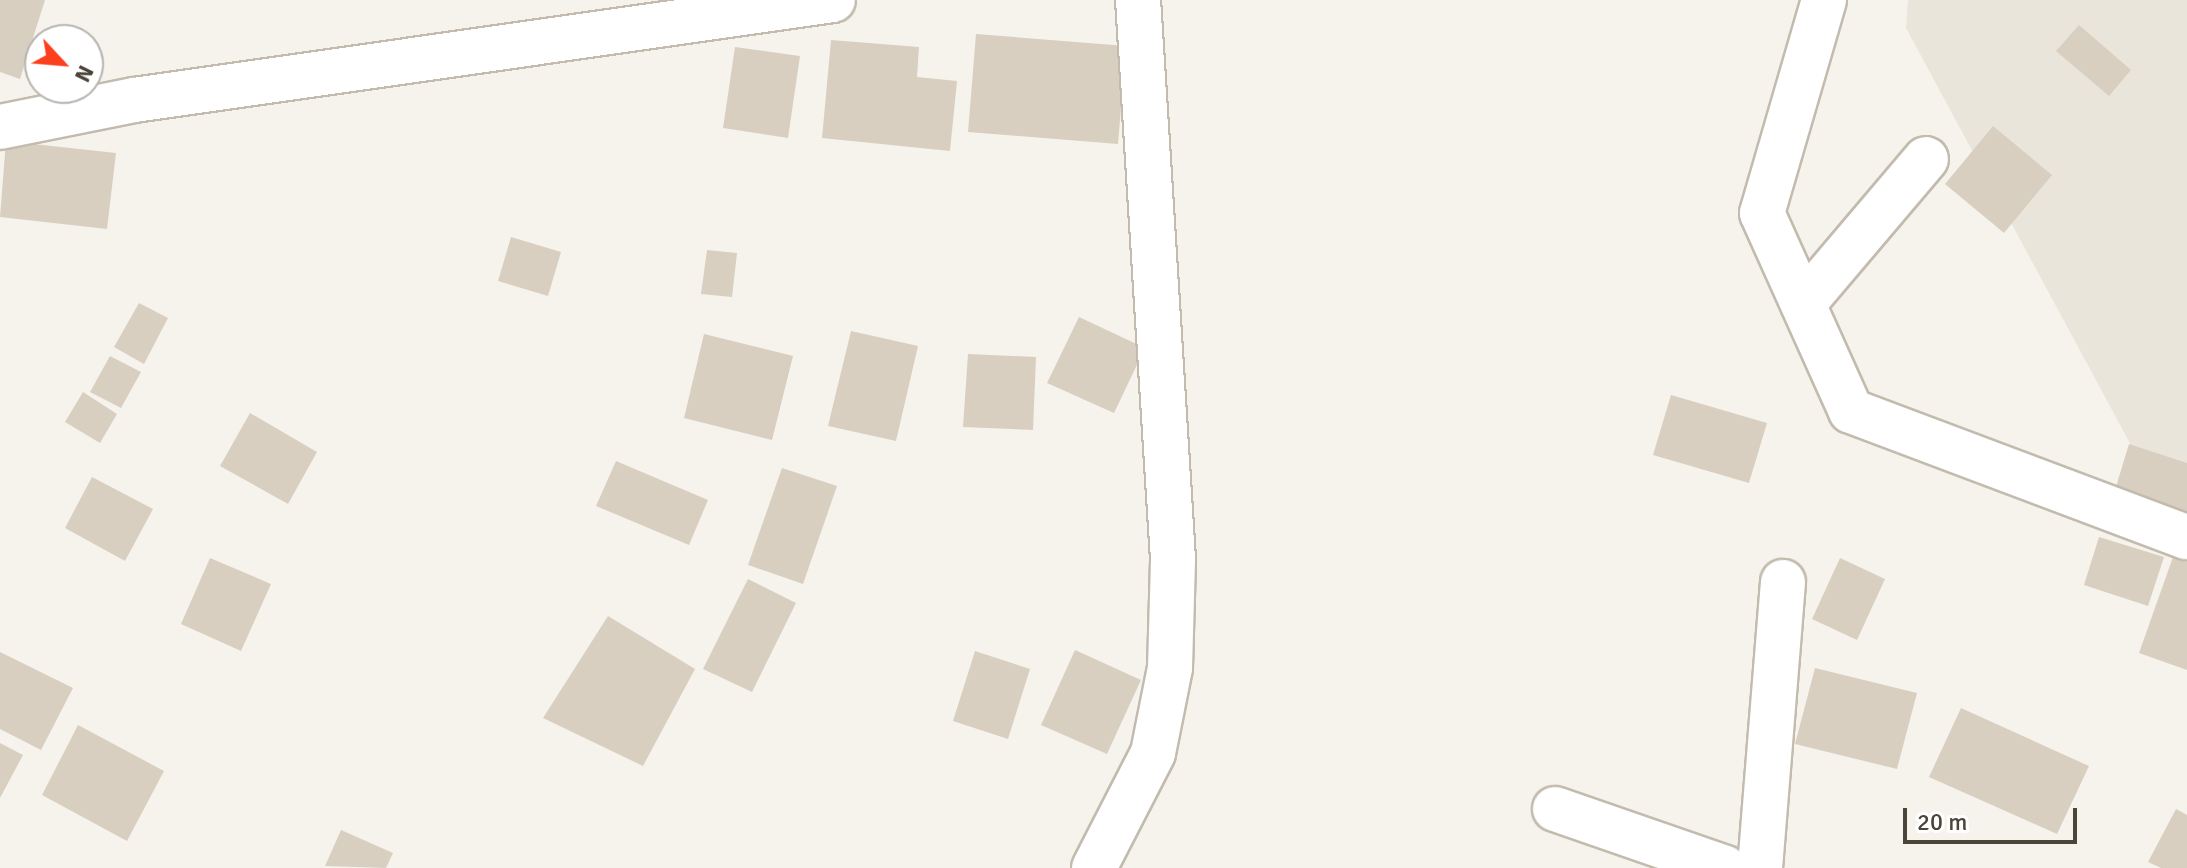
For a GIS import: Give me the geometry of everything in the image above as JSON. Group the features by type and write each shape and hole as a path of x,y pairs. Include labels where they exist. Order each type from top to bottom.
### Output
{"street":[{"path":"0,127 134,100 833,0"},
{"path":"1094,868 1153,753 1170,668 1171,529 1138,0"},
{"path":"1824,0 1762,213 1851,411 2187,537"},
{"path":"1803,304 1926,159"},
{"path":"1760,868 1783,582"},
{"path":"1555,809 1725,868"}],"shaded area":[{"path":"1908,0 2187,0 2187,549 1906,28"}],"building":[{"path":"0,0 45,0 37,24 24,24 24,66 20,79 0,72"},
{"path":"2079,25 2131,70 2109,96 2056,51"},
{"path":"976,34 1126,46 1118,144 968,132"},
{"path":"831,40 919,47 917,77 957,81 950,151 822,138"},
{"path":"735,47 800,56 788,138 723,128"},
{"path":"1993,126 2052,175 2004,233 1945,184"},
{"path":"6,141 116,153 107,229 0,217"},
{"path":"511,237 561,252 548,296 498,281"},
{"path":"707,250 737,253 732,297 701,294"},
{"path":"139,303 168,318 144,364 114,347"},
{"path":"1079,317 1145,348 1114,413 1047,383"},
{"path":"851,331 918,346 896,441 828,426"},
{"path":"704,334 793,356 772,440 684,418"},
{"path":"968,354 1036,357 1033,430 963,427"},
{"path":"110,356 141,372 121,408 90,392"},
{"path":"83,392 117,414 100,443 65,422"},
{"path":"1671,395 1767,423 1749,483 1653,455"},
{"path":"250,413 317,452 288,504 220,466"},
{"path":"2129,444 2187,463 2187,527 2111,503"},
{"path":"616,461 708,500 689,545 596,506"},
{"path":"782,468 837,486 803,584 748,565"},
{"path":"92,477 153,509 125,561 65,528"},
{"path":"2099,537 2164,557 2148,606 2084,585"},
{"path":"2173,557 2187,562 2187,670 2139,653"},
{"path":"210,558 271,584 241,651 181,624"},
{"path":"1840,558 1885,579 1857,640 1812,619"},
{"path":"748,579 796,603 752,692 703,669"},
{"path":"608,616 695,669 643,766 543,718"},
{"path":"1075,650 1141,680 1107,754 1041,725"},
{"path":"975,651 1030,669 1008,739 953,721"},
{"path":"0,652 73,688 41,750 0,729"},
{"path":"1815,668 1917,693 1897,769 1795,744"},
{"path":"1961,708 2089,766 2057,834 1929,777"},
{"path":"78,725 164,771 127,841 42,795"},
{"path":"0,743 23,755 0,798"},
{"path":"2176,809 2187,815 2187,868 2161,868 2148,862"},
{"path":"341,830 393,853 386,868 325,866"}]}
